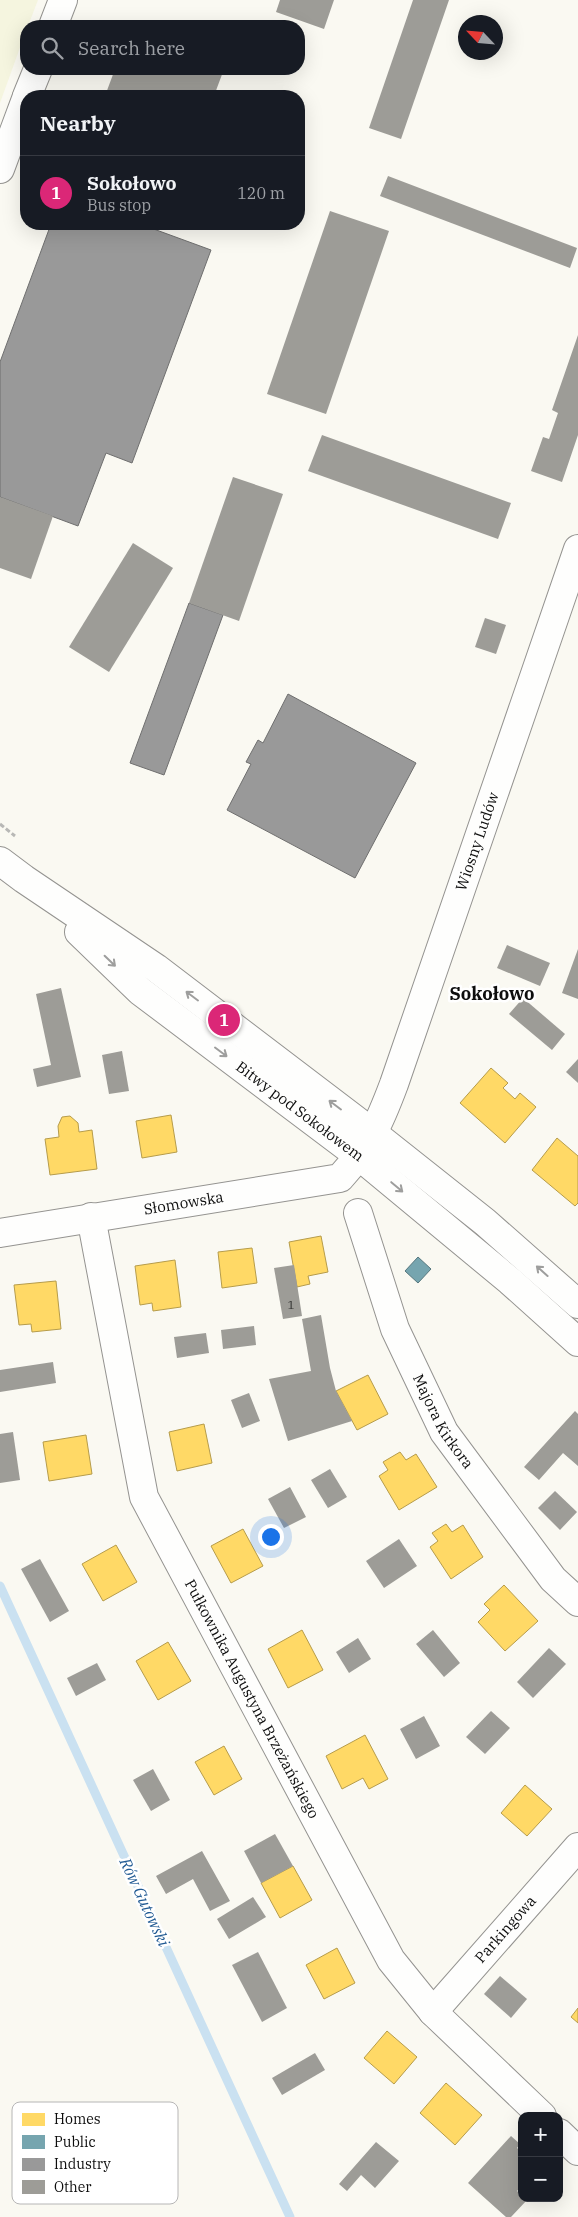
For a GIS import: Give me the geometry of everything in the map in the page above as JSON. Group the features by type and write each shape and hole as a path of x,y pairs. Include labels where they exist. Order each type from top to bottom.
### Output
{"street":[{"path":"55,20 63,0"},
{"path":"30,90 36,75"},
{"path":"0,169 20,116"},
{"name":"Wiosny Ludów","path":"367,1145 394,1084 578,548"},
{"name":"Bitwy pod Sokołowem","path":"0,861 156,968 367,1145 510,1281 578,1342"},
{"name":"Bitwy pod Sokołowem","path":"367,1145 485,1222 578,1304"},
{"name":"Słomowska","path":"0,1233 340,1178 367,1145"},
{"name":"Majora Kirkora","path":"358,1213 395,1329 444,1432 553,1579 578,1602"},
{"name":"Pułkownika Augustyna Brzeżańskiego","path":"91,1217 144,1497 392,1960 433,2012 538,2112"},
{"name":"Parkingowa","path":"433,2012 578,1847"},
{"path":"563,2137 578,2151"}],"green space":[{"path":"0,0 38,0 30,20 20,20 20,48 0,103"}],"building: Homes":[{"path":"491,1068 508,1083 503,1088 515,1099 520,1093 536,1107 505,1143 460,1103"},
{"path":"171,1115 177,1152 142,1158 136,1121"},
{"path":"70,1116 78,1123 79,1132 92,1130 97,1169 50,1175 45,1139 59,1137 58,1126 62,1117"},
{"path":"557,1138 578,1156 578,1203 575,1206 532,1170"},
{"path":"321,1236 328,1272 308,1276 310,1284 297,1287 289,1242"},
{"path":"252,1248 257,1283 222,1288 218,1252"},
{"path":"175,1260 181,1307 153,1311 152,1303 140,1305 135,1266"},
{"path":"56,1281 61,1329 32,1332 31,1324 19,1325 14,1285"},
{"path":"368,1375 388,1414 357,1430 336,1391"},
{"path":"204,1424 212,1463 177,1471 169,1432"},
{"path":"86,1435 92,1474 49,1481 43,1442"},
{"path":"400,1452 406,1460 416,1454 437,1487 399,1510 379,1476 388,1470 383,1462"},
{"path":"446,1524 452,1532 463,1525 483,1557 451,1579 430,1547 438,1541 432,1533"},
{"path":"243,1529 263,1566 231,1583 211,1546"},
{"path":"116,1545 137,1582 103,1601 82,1564"},
{"path":"504,1585 538,1621 505,1651 478,1622 490,1610 484,1604"},
{"path":"302,1630 323,1670 288,1688 268,1649"},
{"path":"168,1642 191,1681 158,1700 136,1661"},
{"path":"365,1735 388,1779 369,1789 363,1778 342,1789 326,1756"},
{"path":"224,1746 242,1779 214,1795 195,1762"},
{"path":"525,1785 552,1809 527,1836 501,1813"},
{"path":"293,1866 312,1900 280,1918 261,1883"},
{"path":"337,1948 355,1983 324,1999 306,1965"},
{"path":"578,2008 578,2023 571,2017"},
{"path":"387,2031 417,2057 394,2084 364,2058"},
{"path":"446,2083 482,2115 455,2145 420,2113"}],"building: Public":[{"path":"418,1257 431,1269 418,1283 405,1271"}],"building: Industry":[{"path":"49,230 156,230 211,250 132,463 106,453 78,526 0,497 0,362"},
{"path":"189,603 223,615 164,775 130,763"},
{"path":"288,694 416,763 355,878 227,810 251,764 246,762 258,740 263,743"}],"building: Other":[{"path":"280,0 334,0 324,29 305,22 305,20 299,20 276,12"},
{"path":"413,0 449,0 401,139 369,128"},
{"path":"113,75 222,75 216,90 107,90"},
{"path":"388,176 577,248 570,268 380,196"},
{"path":"330,211 389,231 326,414 267,394"},
{"path":"578,335 578,435 562,482 531,471 543,437 549,439 558,413 552,410"},
{"path":"322,435 511,503 498,539 308,471"},
{"path":"233,477 283,494 239,621 189,603"},
{"path":"0,497 53,516 31,579 0,568"},
{"path":"133,543 173,568 109,672 69,647"},
{"path":"485,618 506,625 496,654 475,647"},
{"path":"507,945 550,963 540,986 497,968"},
{"path":"578,949 578,999 562,993"},
{"path":"61,988 81,1077 37,1087 33,1069 51,1065 36,994"},
{"path":"523,998 565,1034 552,1050 509,1014"},
{"path":"122,1051 129,1091 109,1094 102,1055"},
{"path":"578,1059 578,1083 566,1072"},
{"path":"294,1265 302,1316 283,1319 274,1268"},
{"path":"321,1315 336,1391 352,1421 288,1441 269,1379 311,1371 302,1319"},
{"path":"254,1326 256,1345 223,1349 221,1330"},
{"path":"206,1333 209,1353 177,1358 174,1337"},
{"path":"53,1362 56,1383 0,1392 0,1370"},
{"path":"249,1393 260,1421 242,1428 231,1400"},
{"path":"575,1411 578,1414 578,1466 563,1453 539,1480 524,1467"},
{"path":"13,1432 20,1480 0,1483 0,1434"},
{"path":"330,1469 347,1497 328,1508 311,1480"},
{"path":"290,1487 306,1517 284,1528 268,1499"},
{"path":"555,1491 577,1512 560,1530 538,1508"},
{"path":"399,1539 417,1566 384,1588 366,1561"},
{"path":"40,1559 69,1611 50,1622 21,1569"},
{"path":"433,1630 460,1663 444,1677 416,1644"},
{"path":"358,1638 371,1659 349,1673 336,1652"},
{"path":"549,1648 566,1664 533,1698 517,1682"},
{"path":"97,1663 106,1680 76,1696 67,1678"},
{"path":"491,1711 510,1728 485,1754 466,1737"},
{"path":"424,1716 440,1746 416,1759 400,1729"},
{"path":"153,1769 170,1800 151,1811 133,1780"},
{"path":"275,1834 293,1866 261,1883 244,1851"},
{"path":"202,1851 230,1901 210,1911 193,1879 166,1894 156,1876"},
{"path":"253,1897 266,1917 229,1939 217,1919"},
{"path":"258,1952 287,2008 262,2022 232,1965"},
{"path":"500,1976 527,1999 511,2018 484,1994"},
{"path":"315,2053 325,2070 282,2095 272,2078"},
{"path":"511,2136 518,2142 518,2202 525,2202 511,2217 506,2217 468,2183"},
{"path":"376,2142 399,2161 375,2188 361,2175 347,2191 339,2184"}],"waterway":[{"name":"Rów Gutowski","path":"0,1586 290,2217"}],"place":[{"name":"Sokołowo","path":"224,1020"}],"district":[{"name":"Sokołowo","path":"492,994"}]}
